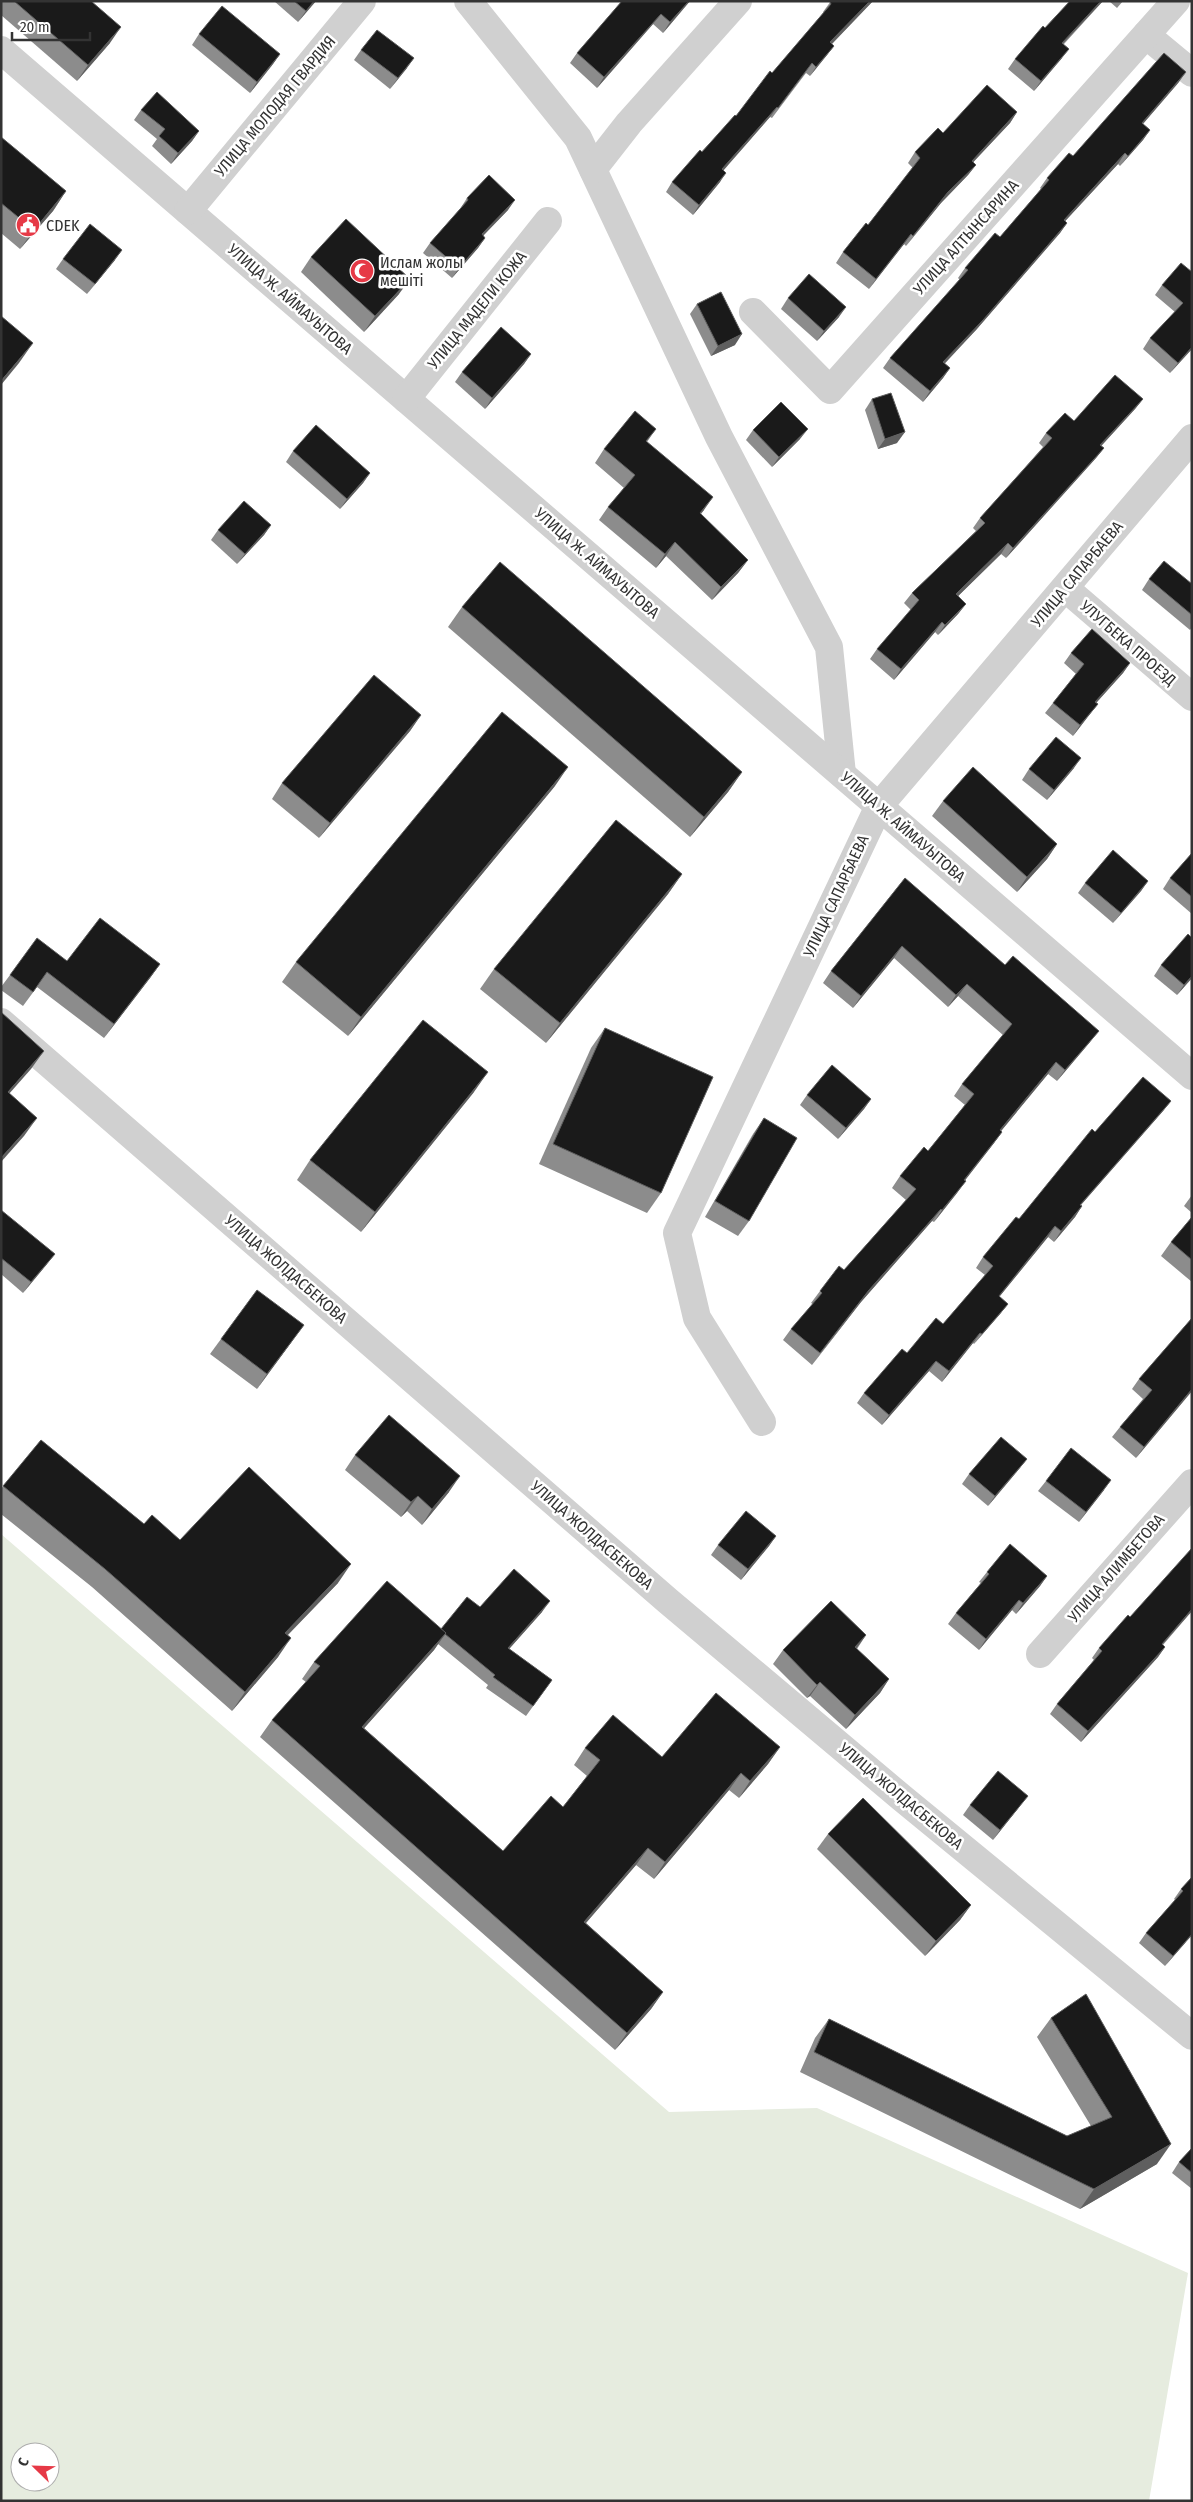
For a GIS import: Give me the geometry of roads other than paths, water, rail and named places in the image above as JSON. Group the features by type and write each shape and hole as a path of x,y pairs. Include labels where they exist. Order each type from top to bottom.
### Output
{"street":[{"name":"УЛИЦА МОЛОДАЯ ГВАРДИЯ","path":"188,211 362,1"},
{"path":"468,1 578,138 719,437 829,647 842,774"},
{"name":"УЛИЦА АЛТЫНСАРИНА","path":"753,312 830,390 1176,1"},
{"path":"592,168 728,5"},
{"path":"1146,34 1192,73"},
{"name":"УЛИЦА Ж. АЙМАУЫТОВА","path":"1,50 1192,1076"},
{"name":"УЛИЦА МАДЕЛИ КОЖА","path":"406,399 548,221"},
{"name":"УЛИЦА САПАРБАЕВА","path":"762,1422 697,1318 677,1233 879,806 1192,438"},
{"name":"УЛУГБЕКА ПРОЕЗД","path":"1065,588 1192,697"},
{"name":"УЛИЦА ЖОЛДАСБЕКОВА","path":"1,1022 668,1601 902,1798 1192,2036"},
{"name":"УЛИЦА АЛИМБЕТОВА","path":"1040,1654 1192,1483"}],"place":[{"name":"CDEK","path":"28,225"},
{"name":"Ислам жолы мешіті","path":"362,271"}]}
